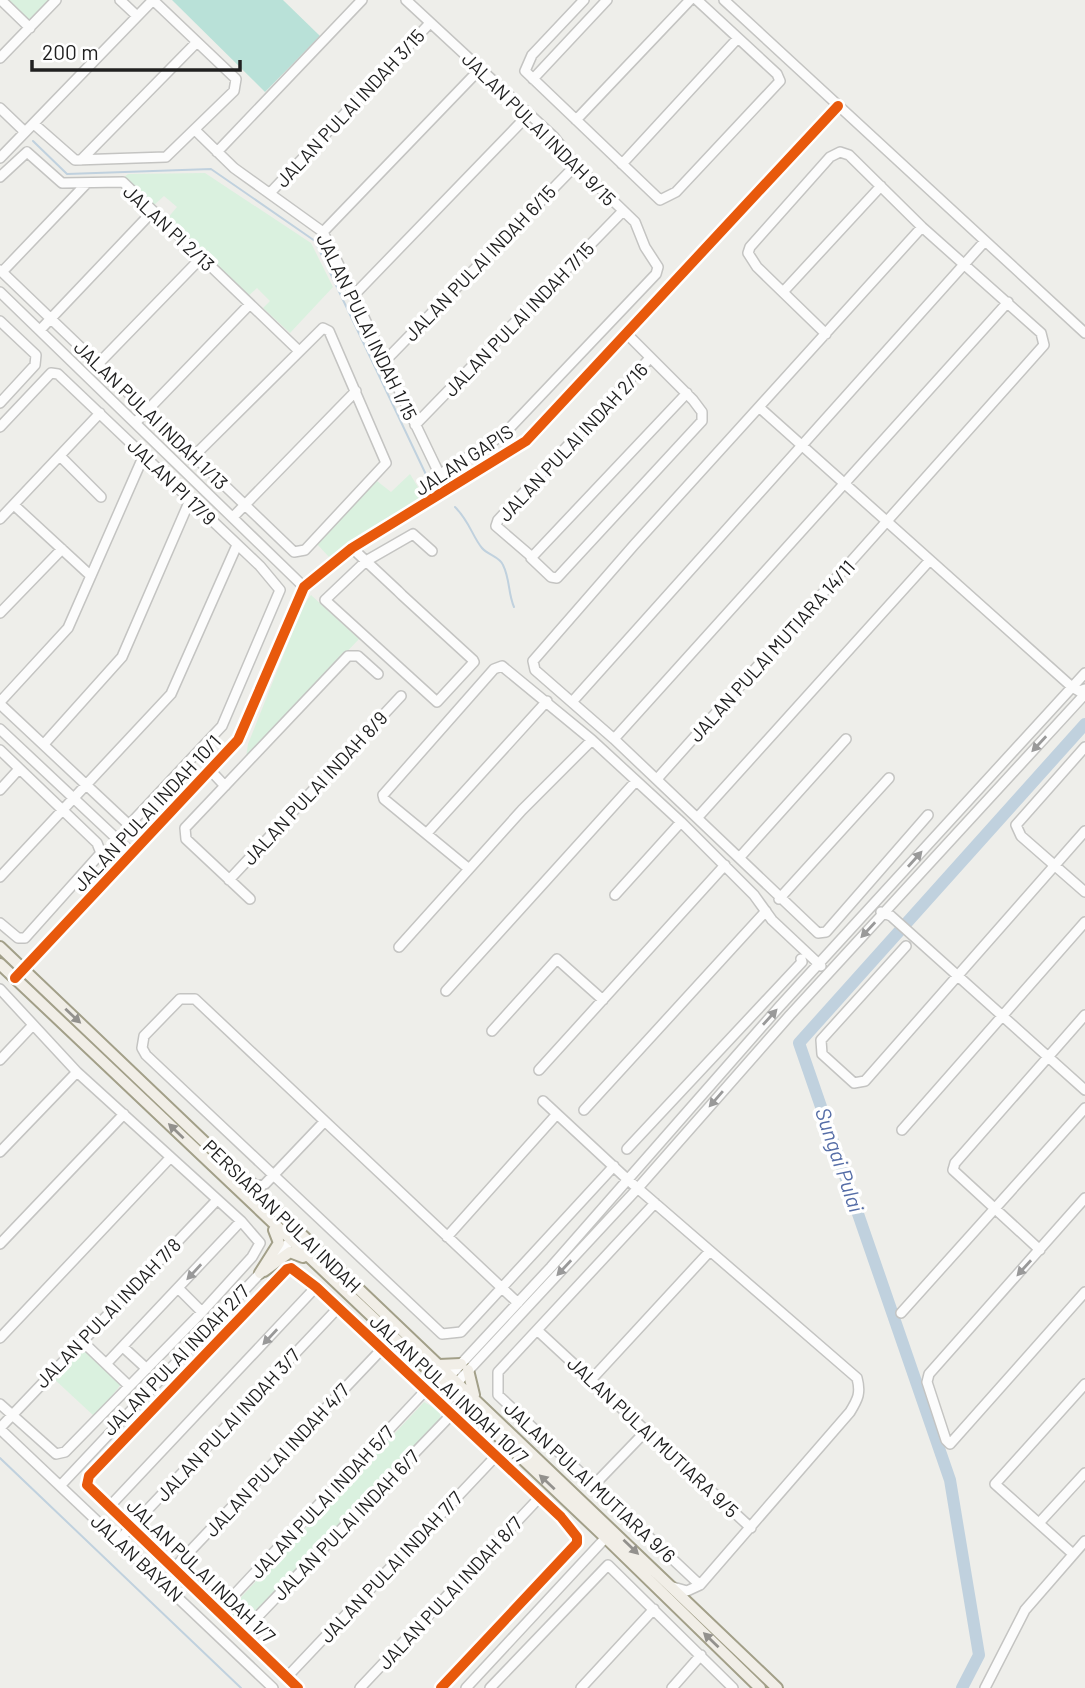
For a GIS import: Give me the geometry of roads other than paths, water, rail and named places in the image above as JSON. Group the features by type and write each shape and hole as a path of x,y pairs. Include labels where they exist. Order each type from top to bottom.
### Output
{"main road":[{"name":"PERSIARAN PULAI INDAH","path":"0,947 19,974 261,1213 294,1237 439,1365 450,1383 476,1399 760,1688"},
{"name":"PERSIARAN PULAI INDAH","path":"0,964 19,974 229,1167 294,1237 319,1269 450,1383 610,1534 671,1586 777,1688"},
{"path":"260,1273 279,1238 261,1213"},
{"path":"260,1273 292,1251 319,1269"},
{"path":"439,1365 464,1367 476,1399"}],"street":[{"path":"1,0 30,28"},
{"path":"0,58 56,0"},
{"path":"120,0 137,16"},
{"path":"0,158 153,0 236,79 237,87 166,157 81,160 69,157 34,124"},
{"path":"217,152 362,0"},
{"name":"JALAN PULAI INDAH 9/15","path":"406,0 527,115 554,137 576,165 638,226 642,241 658,267 656,274 503,435 440,474"},
{"path":"584,0 532,55 525,71 660,200 676,192 780,78 697,0"},
{"path":"533,79 607,0"},
{"path":"576,120 690,0"},
{"path":"724,0 1085,333"},
{"name":"JALAN PULAI INDAH 3/15","path":"270,193 430,23"},
{"path":"622,164 738,38"},
{"path":"81,160 197,42"},
{"path":"323,232 479,69"},
{"name":"JALAN GAPIS","path":"304,587 352,548 526,441 838,106"},
{"path":"0,108 25,132"},
{"path":"354,295 527,115"},
{"name":"JALAN PULAI INDAH 1/15","path":"195,131 217,152 323,232 447,490"},
{"name":"JALAN PI 2/13","path":"0,177 23,154 29,152 62,183 123,182 248,305 298,350"},
{"path":"614,739 1008,302 922,227 844,152 835,153 750,247 749,257 826,334"},
{"name":"JALAN PULAI INDAH 6/15","path":"385,361 576,165"},
{"path":"1,271 87,183"},
{"path":"783,292 881,186"},
{"path":"40,330 153,211"},
{"name":"JALAN PULAI INDAH 7/15","path":"415,425 622,211"},
{"path":"922,227 536,655 535,670 698,817 813,930 826,932 928,815"},
{"path":"572,702 985,241"},
{"path":"98,364 201,258"},
{"name":"JALAN PULAI INDAH 1/13","path":"1,271 294,552 305,550 386,463 385,455 356,391"},
{"path":"0,292 304,587"},
{"name":"JALAN PULAI MUTIARA 14/11","path":"657,779 1041,350 1044,345 1041,333 1008,302"},
{"path":"136,422 248,305"},
{"path":"0,403 35,365 37,359 36,355 1,324"},
{"path":"194,456 318,329 329,331 356,391 233,517"},
{"path":"627,334 687,393 702,412 702,421 557,578 551,577 531,557 687,393"},
{"name":"JALAN PULAI INDAH 2/16","path":"531,557 496,526 498,520 650,358"},
{"name":"JALAN PI 17/9","path":"0,427 51,373 58,374 277,583 279,594 222,726 133,823 123,822 86,786"},
{"path":"760,408 1072,687 1085,692"},
{"path":"0,519 100,414"},
{"path":"86,786 0,703 68,628 145,455"},
{"path":"60,456 101,497"},
{"path":"44,744 122,657 190,500"},
{"path":"14,505 90,576"},
{"path":"352,548 366,561 473,660 474,665 437,702 326,604 326,597 366,561 414,534 432,551"},
{"path":"0,877 171,694 237,545"},
{"path":"0,613 62,549"},
{"path":"698,817 930,560"},
{"name":"JALAN PULAI INDAH 10/1","path":"19,974 238,740 304,587"},
{"name":"JALAN PULAI INDAH 10/1","path":"250,899 183,832 351,654 358,656 378,674"},
{"path":"469,869 428,832 384,799 383,795 494,669 506,668 592,740 681,822 819,963 825,977"},
{"path":"450,1383 819,963 1085,673"},
{"path":"464,1367 638,1188 825,977 888,915 1085,692"},
{"name":"JALAN PULAI INDAH 8/9","path":"229,880 401,696"},
{"path":"428,832 547,701"},
{"name":"JALAN PULAI INDAH 10/1","path":"0,729 133,854"},
{"path":"740,857 846,739"},
{"path":"399,947 592,740"},
{"path":"1085,747 1016,825 1016,830 1085,892"},
{"name":"JALAN PULAI INDAH 10/1","path":"0,750 97,843 99,859 25,938 18,938 0,923"},
{"path":"0,790 19,769"},
{"path":"211,771 225,786"},
{"path":"779,899 889,778"},
{"path":"446,991 636,781"},
{"path":"615,895 681,822"},
{"path":"906,946 821,1040 822,1054 858,1083 865,1081 959,977 1085,831"},
{"path":"540,1070 725,865"},
{"path":"868,910 888,915 1085,1090"},
{"path":"584,1110 766,911"},
{"path":"902,1130 1004,1018 1085,922"},
{"path":"805,949 814,952 831,951"},
{"path":"805,949 809,962 806,978"},
{"path":"492,1031 557,959 603,1000"},
{"path":"627,1149 802,962 801,959"},
{"path":"0,989 77,1072 241,1221 260,1243 252,1257 202,1312 65,1452 56,1454 0,1404"},
{"path":"518,1303 501,1287 447,1237 324,1122 195,999 180,999 144,1036 142,1048 146,1055 442,1334 461,1332 501,1287 614,1166"},
{"path":"1040,1250 953,1170 955,1163 1085,1015"},
{"path":"0,1060 33,1027"},
{"path":"0,1152 77,1072"},
{"path":"543,1101 627,1179 857,1378 859,1398 850,1412 751,1528"},
{"path":"901,1313 1085,1108"},
{"path":"0,1244 124,1114"},
{"path":"447,1237 557,1114"},
{"path":"229,1167 260,1187 274,1176 324,1122"},
{"path":"0,1338 170,1158"},
{"path":"1085,1198 928,1377 944,1437 950,1444 1085,1292"},
{"name":"JALAN PULAI INDAH 7/8","path":"0,1428 217,1200"},
{"path":"537,1330 655,1203"},
{"path":"106,1364 241,1221"},
{"path":"60,1486 294,1237"},
{"path":"591,1380 710,1251"},
{"name":"JALAN PULAI INDAH 10/7","path":"287,1269 295,1269 316,1287 572,1528 577,1543 442,1688"},
{"name":"JALAN PULAI INDAH 2/7","path":"89,1476 287,1269"},
{"path":"108,1507 316,1287"},
{"path":"179,1289 202,1312"},
{"name":"JALAN PULAI INDAH 3/7","path":"118,1541 338,1308"},
{"name":"JALAN PULAI MUTIARA 9/6","path":"537,1330 498,1371 498,1395 700,1584"},
{"name":"JALAN PULAI MUTIARA 9/5","path":"537,1330 751,1528 700,1584"},
{"path":"82,1341 129,1386"},
{"path":"123,1347 147,1370"},
{"name":"JALAN PULAI INDAH 4/7","path":"173,1569 381,1350"},
{"path":"164,1352 188,1374"},
{"path":"1073,1554 995,1483 1085,1384"},
{"name":"JALAN PULAI INDAH 5/7","path":"218,1612 425,1391"},
{"name":"JALAN PULAI INDAH 6/7","path":"241,1634 450,1415"},
{"name":"JALAN BAYAN","path":"0,1428 273,1688"},
{"path":"593,1486 646,1431"},
{"name":"JALAN PULAI INDAH 7/7","path":"287,1677 495,1457"},
{"path":"1040,1524 1085,1473"},
{"name":"JALAN PULAI INDAH 1/7","path":"89,1476 90,1490 298,1688"},
{"name":"JALAN PULAI INDAH 8/7","path":"360,1688 539,1498"},
{"path":"466,1688 610,1534"},
{"path":"985,1688 1025,1610 1085,1541"},
{"path":"490,1688 604,1567 609,1566 733,1688"},
{"path":"671,1586 687,1591 700,1584"},
{"path":"581,1688 654,1609"},
{"path":"218,1635 229,1622"},
{"path":"525,1624 538,1636"},
{"path":"672,1688 701,1656"}],"waterway":[{"path":"33,141 67,174 211,169 315,241 430,483"},
{"path":"455,507 482,548 501,562 514,607"},
{"name":"Sungai Pulai","path":"962,1688 979,1655 950,1480 799,1043 1085,724"},
{"path":"0,1458 241,1688"}]}
